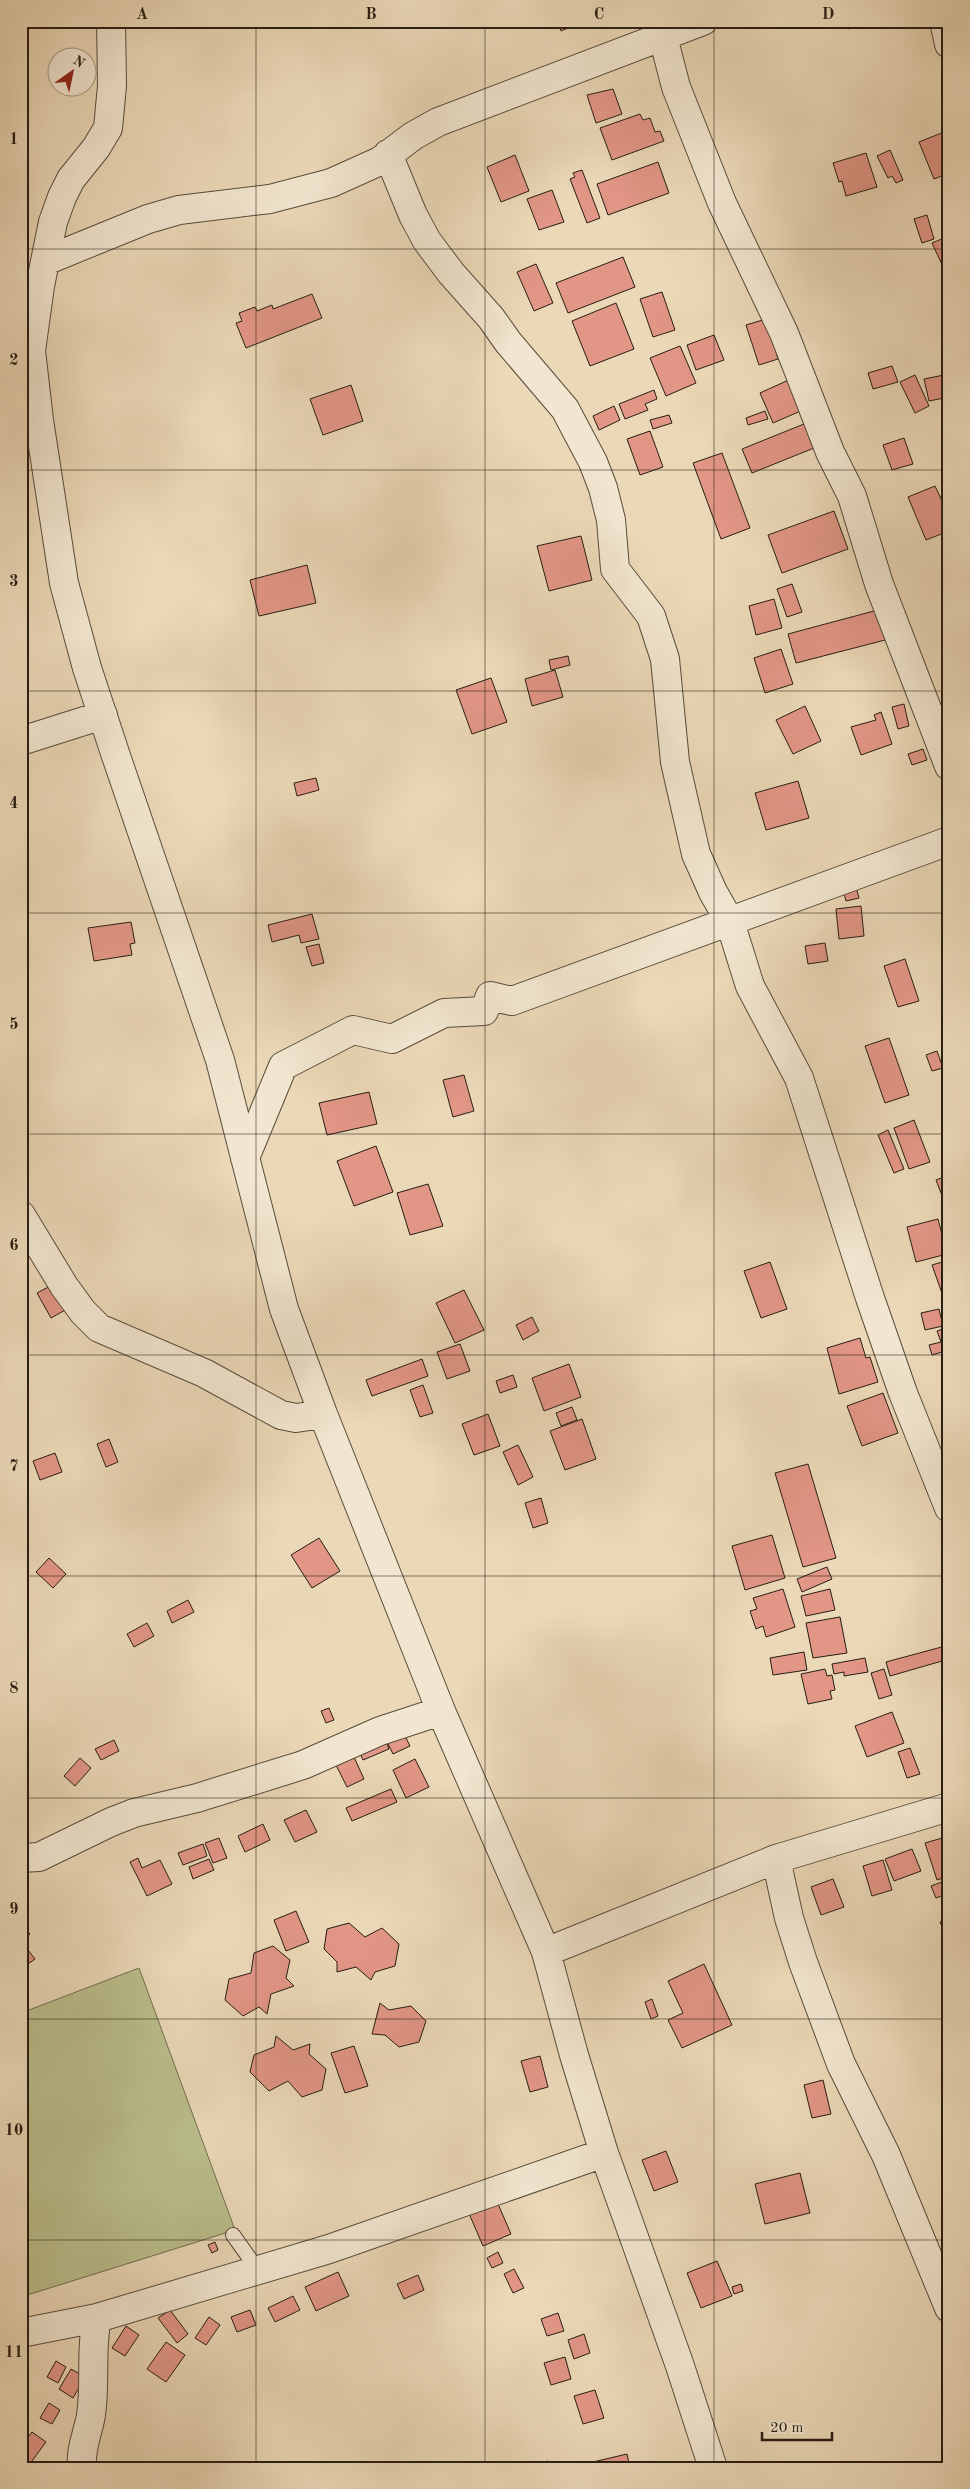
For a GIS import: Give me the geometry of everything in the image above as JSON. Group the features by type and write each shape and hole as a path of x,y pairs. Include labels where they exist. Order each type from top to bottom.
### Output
{"street":[{"path":"111,21 112,86 108,128 96,148 71,179 62,197 53,222 26,350 39,420 64,583 103,715 186,966 220,1060 284,1310 323,1414 441,1712 546,1952 574,2055 604,2153 680,2366 713,2468"},
{"path":"45,261 148,219 179,210 270,199 331,183 357,173 388,154 412,136 438,122 603,57 703,21"},
{"path":"944,21 949,44"},
{"path":"663,36 676,87 722,203 784,333 830,452 852,496 882,593 949,766"},
{"path":"388,154 413,215 427,241 451,273 491,318 508,342 566,410 593,462 603,488 611,520 615,569 651,616 666,659 675,762 696,854 713,892 730,922 750,986 799,1078 810,1107 864,1281 903,1393 949,1508"},
{"path":"21,741 103,715"},
{"path":"245,1158 283,1066 352,1030 392,1039 444,1013 484,1011 490,996 512,1000 949,841"},
{"path":"21,1215 64,1286 83,1312 99,1328 204,1373 281,1415 296,1418 323,1414"},
{"path":"22,1860 48,1854 111,1822 134,1814 171,1806 303,1765 380,1731 441,1712"},
{"path":"546,1952 776,1859 949,1808"},
{"path":"776,1859 803,1962 841,2064 886,2156 949,2308"},
{"path":"21,2333 97,2318 329,2249 604,2153"},
{"path":"82,2468 82,2453 92,2399 92,2356 97,2318"}],"lane":[{"path":"232,2235 258,2270"}],"green space":[{"path":"139,1968 235,2230 21,2297 21,2013"}],"building":[{"path":"557,21 584,21 561,31"},
{"path":"845,21 869,21 848,29"},
{"path":"613,89 622,114 596,123 587,95"},
{"path":"640,114 643,120 650,118 655,132 660,131 664,141 612,160 600,128"},
{"path":"949,130 949,173 934,179 919,142"},
{"path":"890,150 903,180 896,183 892,176 888,178 877,156"},
{"path":"866,153 877,187 846,196 842,181 839,182 833,163"},
{"path":"515,155 529,191 501,202 487,167"},
{"path":"658,162 669,193 608,215 597,184"},
{"path":"582,170 600,218 587,223 570,179 575,177 573,173"},
{"path":"552,190 564,222 539,230 527,199"},
{"path":"927,215 934,239 922,243 914,219"},
{"path":"949,236 949,269 945,271 932,243"},
{"path":"623,257 635,287 568,313 556,283"},
{"path":"536,264 553,303 534,311 517,272"},
{"path":"662,292 675,330 653,337 640,299"},
{"path":"312,294 322,318 246,348 236,323 242,321 239,313 255,307 257,311 272,305 273,309"},
{"path":"616,303 634,349 590,366 572,321"},
{"path":"766,319 778,359 759,365 746,325"},
{"path":"714,335 724,360 696,370 687,345"},
{"path":"680,346 696,383 666,396 650,358"},
{"path":"892,366 898,382 873,389 868,373"},
{"path":"949,374 949,397 929,401 924,379"},
{"path":"915,375 929,406 915,413 900,382"},
{"path":"793,378 803,410 773,423 760,393"},
{"path":"351,385 363,421 323,435 310,399"},
{"path":"654,390 657,399 645,404 648,410 625,419 619,404"},
{"path":"614,406 620,420 599,430 593,416"},
{"path":"765,411 768,419 748,425 746,418"},
{"path":"669,415 672,423 653,429 650,420"},
{"path":"809,422 819,446 752,473 742,449"},
{"path":"650,431 663,467 640,475 627,439"},
{"path":"904,438 913,464 892,470 883,445"},
{"path":"722,453 750,528 721,539 693,463"},
{"path":"935,486 943,503 949,500 949,531 926,540 908,497"},
{"path":"834,511 848,549 782,573 768,535"},
{"path":"581,536 592,580 549,591 537,546"},
{"path":"307,565 316,603 259,616 250,580"},
{"path":"792,584 802,612 787,617 777,589"},
{"path":"774,599 782,628 756,635 749,606"},
{"path":"885,608 893,638 796,663 788,634"},
{"path":"781,649 793,684 765,693 754,658"},
{"path":"568,656 570,665 551,670 549,660"},
{"path":"555,670 563,697 532,706 525,679"},
{"path":"491,678 507,722 472,734 456,690"},
{"path":"904,704 909,726 898,729 892,707"},
{"path":"805,706 821,741 793,754 776,720"},
{"path":"881,712 892,744 861,755 851,727 876,720 874,715"},
{"path":"923,749 927,760 912,765 908,754"},
{"path":"316,778 319,790 297,796 294,783"},
{"path":"798,781 809,818 766,830 755,793"},
{"path":"855,883 859,898 846,901 842,886"},
{"path":"861,906 864,936 839,939 836,909"},
{"path":"312,914 319,939 301,943 299,935 272,942 268,925"},
{"path":"131,922 135,943 130,944 132,955 94,961 88,928"},
{"path":"825,943 828,961 808,964 805,946"},
{"path":"319,944 324,963 312,966 306,947"},
{"path":"905,959 919,1001 898,1007 884,966"},
{"path":"889,1038 909,1095 885,1103 865,1046"},
{"path":"937,1051 943,1068 932,1071 926,1055"},
{"path":"464,1075 474,1111 453,1117 443,1080"},
{"path":"369,1092 377,1124 327,1135 319,1103"},
{"path":"914,1120 930,1162 909,1169 894,1128"},
{"path":"888,1130 904,1169 894,1173 878,1135"},
{"path":"376,1146 393,1192 354,1206 337,1161"},
{"path":"949,1175 949,1211 948,1211 936,1180"},
{"path":"428,1184 443,1226 410,1235 397,1193"},
{"path":"938,1219 947,1254 916,1262 907,1227"},
{"path":"949,1260 949,1313 932,1265"},
{"path":"770,1262 787,1309 761,1318 744,1271"},
{"path":"54,1284 67,1309 51,1318 37,1293"},
{"path":"464,1290 484,1330 455,1343 436,1303"},
{"path":"939,1309 943,1326 925,1330 921,1313"},
{"path":"532,1317 539,1331 523,1340 516,1325"},
{"path":"949,1327 949,1350 932,1355 929,1345 941,1342 937,1331"},
{"path":"860,1338 866,1358 870,1357 878,1382 839,1394 827,1348"},
{"path":"460,1344 470,1371 447,1379 437,1352"},
{"path":"422,1359 428,1376 372,1396 366,1380"},
{"path":"569,1364 581,1397 544,1411 532,1378"},
{"path":"513,1375 517,1387 500,1393 496,1381"},
{"path":"423,1385 433,1413 420,1417 410,1390"},
{"path":"883,1393 898,1433 862,1446 847,1406"},
{"path":"572,1407 577,1420 561,1426 556,1413"},
{"path":"488,1414 500,1446 474,1455 462,1424"},
{"path":"582,1419 596,1459 565,1470 550,1431"},
{"path":"109,1439 118,1462 106,1467 97,1444"},
{"path":"518,1445 533,1477 518,1485 503,1452"},
{"path":"55,1453 62,1472 40,1480 33,1461"},
{"path":"808,1464 836,1558 803,1567 775,1473"},
{"path":"541,1498 548,1523 533,1528 525,1503"},
{"path":"772,1535 785,1578 745,1590 732,1546"},
{"path":"319,1538 340,1571 312,1588 291,1555"},
{"path":"49,1558 66,1574 53,1588 36,1572"},
{"path":"827,1567 832,1579 802,1592 797,1579"},
{"path":"783,1589 795,1627 766,1637 763,1626 756,1629 750,1611 757,1609 753,1598"},
{"path":"830,1589 835,1610 806,1616 801,1596"},
{"path":"188,1600 194,1612 172,1623 167,1611"},
{"path":"840,1617 847,1653 813,1658 806,1623"},
{"path":"147,1623 154,1636 134,1647 127,1634"},
{"path":"949,1645 949,1659 890,1676 886,1662"},
{"path":"804,1652 807,1670 773,1675 770,1658"},
{"path":"865,1658 868,1672 844,1676 844,1672 834,1674 832,1664"},
{"path":"825,1669 827,1676 832,1675 835,1690 830,1691 832,1699 808,1704 801,1674"},
{"path":"884,1669 892,1695 879,1699 871,1673"},
{"path":"329,1708 334,1720 326,1723 321,1711"},
{"path":"892,1712 904,1743 867,1757 855,1726"},
{"path":"383,1733 389,1749 363,1760 356,1744"},
{"path":"404,1734 410,1746 393,1754 387,1742"},
{"path":"114,1740 119,1751 101,1760 95,1749"},
{"path":"910,1748 920,1774 907,1778 898,1752"},
{"path":"354,1757 364,1779 347,1787 336,1765"},
{"path":"80,1758 91,1768 75,1786 64,1776"},
{"path":"415,1759 429,1787 406,1798 393,1770"},
{"path":"391,1789 397,1802 352,1821 346,1808"},
{"path":"306,1810 317,1832 295,1842 284,1820"},
{"path":"263,1824 270,1840 245,1852 238,1836"},
{"path":"949,1836 949,1876 937,1880 925,1843"},
{"path":"219,1838 227,1858 213,1863 205,1843"},
{"path":"203,1844 207,1856 183,1865 178,1853"},
{"path":"912,1849 921,1871 894,1881 885,1859"},
{"path":"138,1858 142,1868 160,1860 172,1884 147,1896 130,1862"},
{"path":"209,1859 214,1870 193,1879 189,1867"},
{"path":"883,1860 892,1890 872,1896 863,1866"},
{"path":"833,1879 844,1907 821,1915 811,1887"},
{"path":"942,1882 947,1894 936,1898 931,1886"},
{"path":"296,1911 309,1942 286,1951 274,1920"},
{"path":"949,1918 949,1943 940,1922"},
{"path":"21,1923 30,1934 21,1940"},
{"path":"349,1923 365,1937 382,1928 399,1944 395,1966 375,1972 371,1980 356,1967 337,1972 337,1962 324,1949 327,1929"},
{"path":"24,1945 35,1959 21,1969 21,1947"},
{"path":"273,1946 290,1960 286,1978 294,1986 271,1994 267,2014 259,2007 243,2016 225,2000 229,1979 251,1973 254,1953"},
{"path":"704,1964 732,2025 682,2048 668,2020 683,2013 668,1981"},
{"path":"652,1999 658,2016 651,2019 645,2002"},
{"path":"380,2003 389,2010 411,2006 426,2021 419,2042 399,2047 385,2035 372,2034"},
{"path":"276,2036 293,2050 310,2044 309,2054 326,2069 322,2090 302,2097 288,2081 269,2091 250,2072 254,2055 274,2047"},
{"path":"354,2046 368,2086 345,2093 331,2053"},
{"path":"540,2056 548,2087 530,2092 521,2061"},
{"path":"823,2080 831,2114 812,2118 804,2085"},
{"path":"666,2151 678,2182 654,2191 642,2160"},
{"path":"800,2173 810,2213 765,2224 755,2184"},
{"path":"495,2197 511,2234 483,2246 467,2209"},
{"path":"215,2242 218,2250 212,2253 208,2245"},
{"path":"498,2252 503,2263 492,2268 487,2258"},
{"path":"717,2261 732,2296 701,2308 687,2273"},
{"path":"514,2269 524,2288 513,2293 504,2274"},
{"path":"338,2272 349,2296 316,2311 305,2287"},
{"path":"418,2275 424,2290 404,2299 397,2284"},
{"path":"741,2284 743,2291 734,2294 732,2287"},
{"path":"293,2296 300,2310 275,2322 268,2308"},
{"path":"170,2310 188,2334 177,2343 158,2318"},
{"path":"250,2310 256,2325 237,2332 231,2317"},
{"path":"558,2313 564,2331 547,2336 541,2319"},
{"path":"209,2317 220,2325 206,2345 195,2338"},
{"path":"126,2326 139,2335 125,2356 112,2348"},
{"path":"584,2334 590,2353 574,2359 568,2340"},
{"path":"166,2342 185,2355 166,2382 147,2369"},
{"path":"565,2357 571,2379 551,2385 544,2363"},
{"path":"56,2361 66,2367 58,2383 47,2377"},
{"path":"71,2369 85,2377 73,2398 59,2389"},
{"path":"595,2390 604,2418 583,2424 574,2396"},
{"path":"49,2403 60,2410 52,2424 40,2418"},
{"path":"32,2432 46,2442 29,2465 21,2460 21,2446"},
{"path":"627,2454 630,2468 594,2468 593,2462"},
{"path":"548,2461 550,2468 537,2468 536,2464"},
{"path":"132,2462 144,2468 129,2468"}]}
